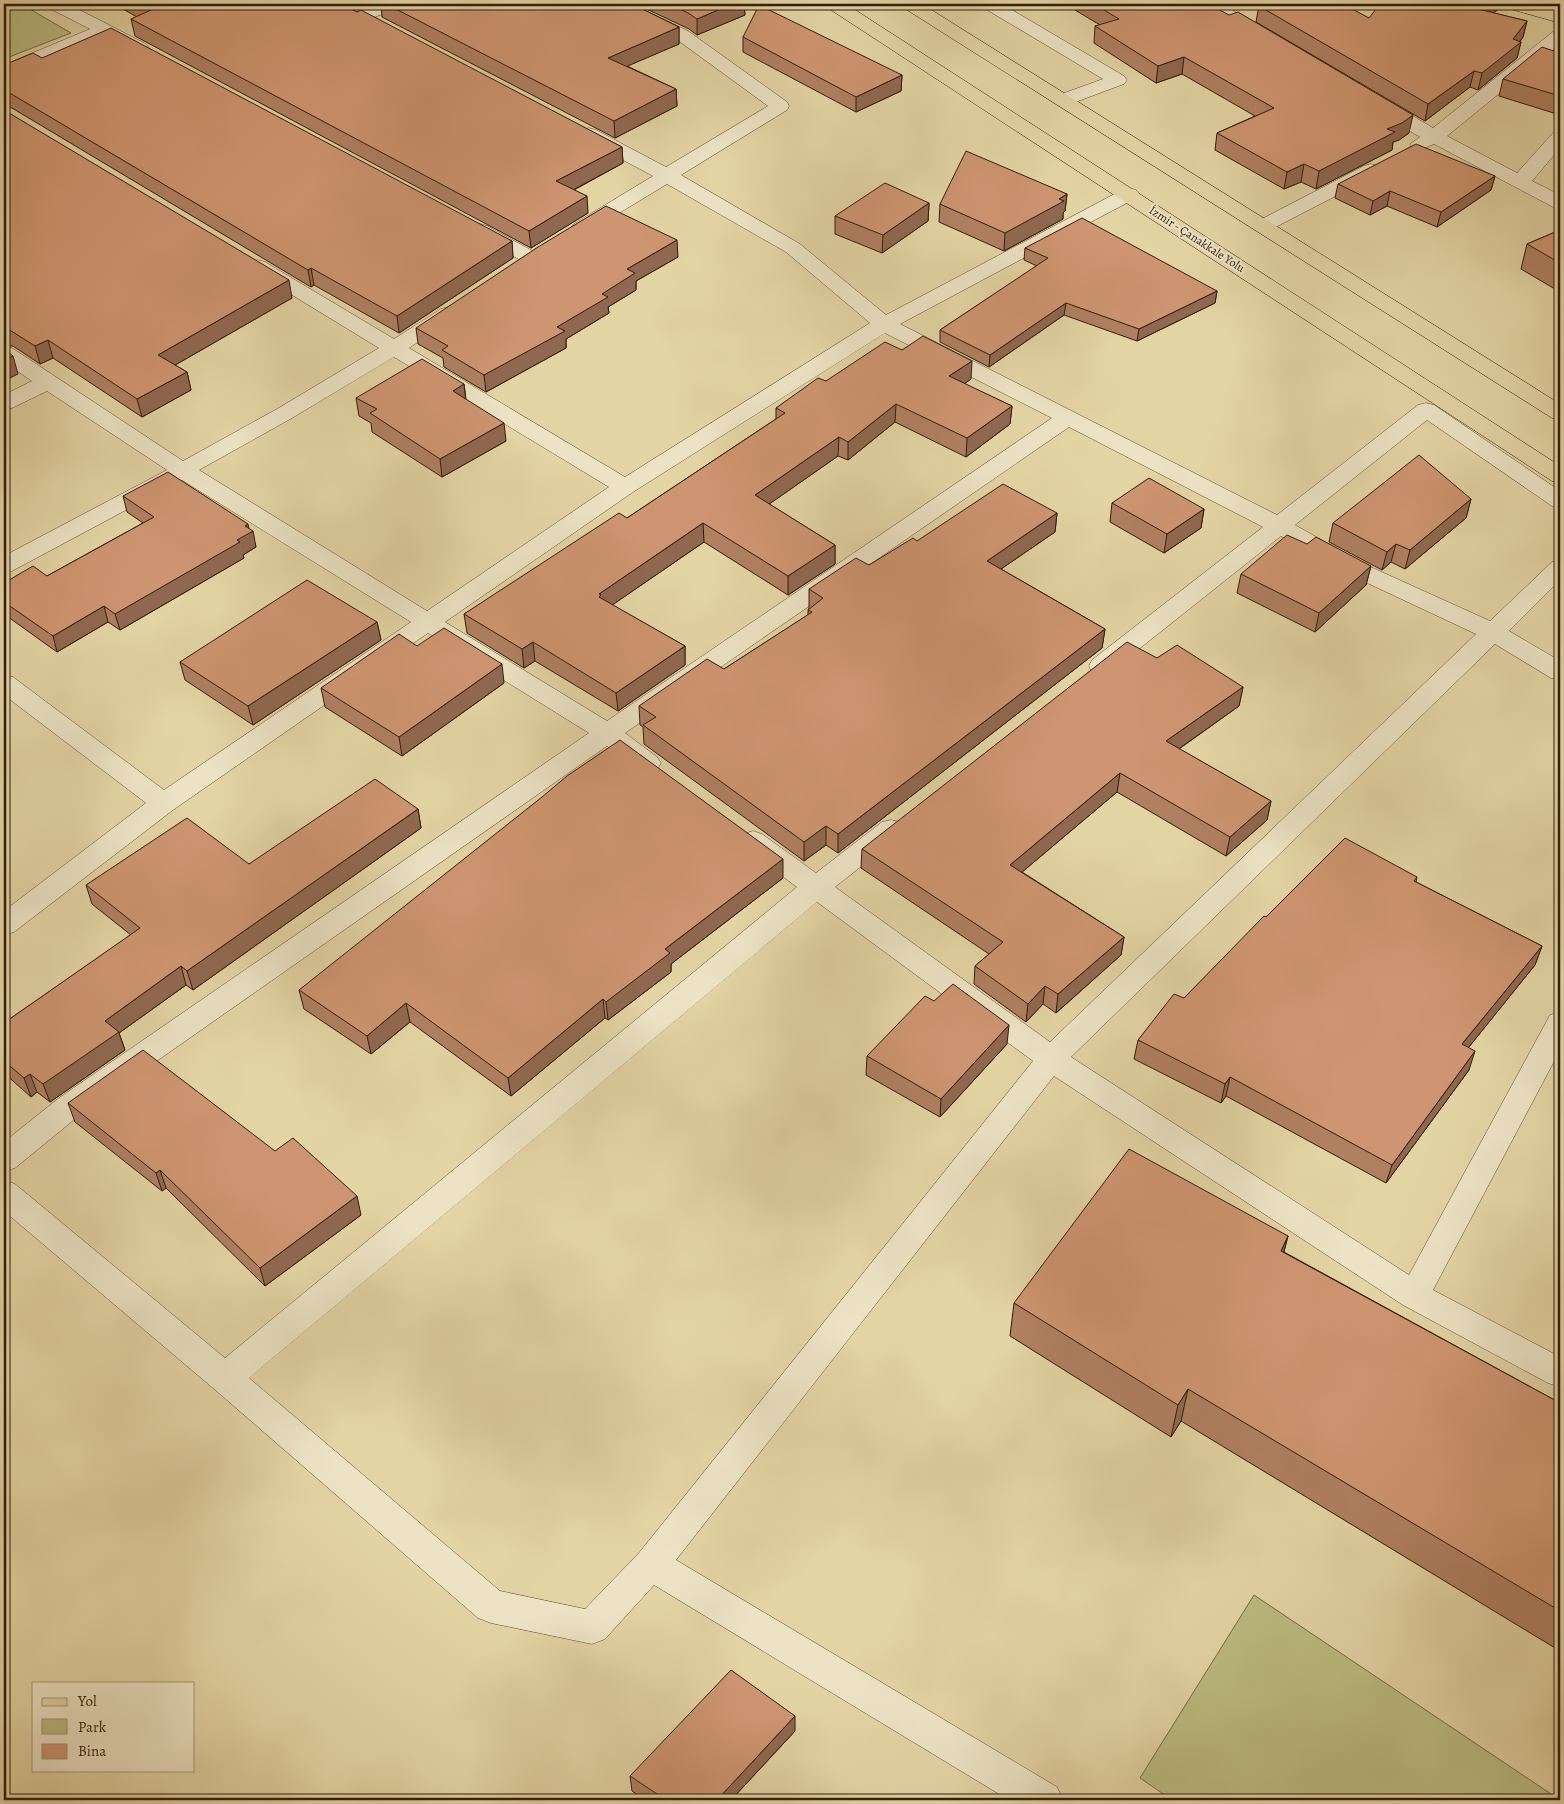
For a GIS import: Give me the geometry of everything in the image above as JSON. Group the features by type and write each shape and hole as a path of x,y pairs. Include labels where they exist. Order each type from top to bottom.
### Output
{"main road":[{"name":"İzmir - Çanakkale Yolu","path":"834,4 1560,476"},
{"path":"910,4 1560,413"},
{"path":"1513,4 1560,18"}],"street":[{"path":"55,4 157,57"},
{"path":"389,29 355,12 394,4"},
{"path":"461,220 540,253 780,106 682,35 618,4"},
{"path":"990,4 1118,80 1063,100"},
{"path":"1210,4 1276,43"},
{"path":"4,71 105,29"},
{"path":"1408,150 1434,137 1560,35"},
{"path":"1368,98 1434,137 1560,203"},
{"path":"570,124 666,175 793,248 884,324 1280,526 1356,569 1493,632 1560,672"},
{"path":"1520,182 1560,137"},
{"path":"1264,226 1383,164"},
{"path":"4,925 164,803 625,487 884,324 1128,194"},
{"path":"242,256 625,487"},
{"path":"4,566 184,471 395,348 467,300"},
{"path":"4,353 184,471 607,733 672,780"},
{"path":"4,403 47,382"},
{"path":"1084,679 1426,410 1560,501"},
{"path":"4,1159 78,1100 607,733 1067,418"},
{"path":"4,1193 225,1378 491,1606 592,1626 651,1564 1051,1059 1560,566"},
{"path":"4,683 164,803"},
{"path":"225,1378 816,888 910,814"},
{"path":"736,828 1051,1059 1414,1295 1560,1373"},
{"path":"1414,1295 1560,1023"},
{"path":"651,1564 1044,1800"}],"green space":[{"path":"4,4 21,4 71,33 4,59"},
{"path":"1254,1595 1560,1800 1172,1800 1140,1778"}],"building":[{"path":"140,4 341,4 357,12 361,10 622,147 556,181 587,196 529,231 131,19 151,10"},
{"path":"386,4 632,4 679,27 608,58 676,89 614,121"},
{"path":"669,4 732,4 697,19"},
{"path":"1094,4 1209,4 1229,15 1238,12 1413,115 1402,123 1387,129 1395,132 1319,171 1304,164 1287,172 1217,133 1274,108 1184,57 1158,66 1095,26 1119,19"},
{"path":"1265,4 1343,4 1369,18 1380,4 1486,4 1478,9 1527,21 1513,39 1521,42 1482,73 1474,71 1428,104 1259,6"},
{"path":"759,5 902,75 856,97 743,37"},
{"path":"111,28 512,241 397,316 311,268 308,270 4,91 4,65 33,53 42,58"},
{"path":"1542,47 1560,53 1560,96 1503,79"},
{"path":"4,110 289,280 158,355 187,372 137,399 48,340 35,346 4,328"},
{"path":"1416,144 1495,176 1441,212 1390,191 1373,201 1338,184"},
{"path":"966,151 1067,194 1059,199 1064,201 1005,233 940,204"},
{"path":"885,183 929,203 883,235 835,216"},
{"path":"606,206 677,240 627,269 635,273 602,294 608,297 557,327 565,331 484,375 442,350 448,346 416,328 538,247"},
{"path":"1082,218 1217,291 1139,329 1066,303 990,355 940,330 1048,258 1025,248"},
{"path":"1560,230 1560,263 1527,244"},
{"path":"923,336 972,361 949,376 1012,406 967,438 896,404 848,442 839,437 755,495 835,545 788,576 703,523 599,594 601,595 599,597 685,646 616,693 533,642 522,649 464,614 619,513 627,518 785,413 776,408 818,378 826,381 885,342 902,350"},
{"path":"4,349 13,356 4,360"},
{"path":"422,359 464,384 453,391 504,423 440,459 370,413 377,409 356,398"},
{"path":"1419,455 1471,499 1410,550 1396,544 1387,552 1333,523"},
{"path":"168,472 248,524 245,526 253,531 237,540 240,542 115,614 104,606 53,636 4,602 4,583 33,566 47,576 154,517 123,496"},
{"path":"1149,478 1204,509 1167,534 1112,503"},
{"path":"1003,484 1057,513 987,561 1105,629 838,834 826,826 804,842 643,725 656,717 639,706 707,659 724,669 812,612 808,610 823,598 809,589 856,558 869,565 913,538 917,541"},
{"path":"1287,535 1307,544 1316,537 1371,566 1319,613 1241,574"},
{"path":"307,580 377,622 248,706 180,662"},
{"path":"444,628 502,664 399,737 321,688 399,634 417,646"},
{"path":"1127,642 1157,658 1177,645 1243,687 1166,741 1271,801 1230,837 1120,773 1010,865 1124,937 1058,994 1045,986 1028,1004 975,966 1003,942 862,849"},
{"path":"620,740 783,859 665,949 670,953 606,1002 603,999 508,1078 406,1003 367,1036 299,990 567,776"},
{"path":"375,779 418,809 187,971 181,966 105,1021 119,1032 43,1084 30,1074 24,1078 4,1061 4,1023 140,928 86,885 187,818 249,864"},
{"path":"1345,838 1417,877 1414,881 1542,946 1462,1044 1475,1051 1392,1165 1230,1077 1225,1084 1138,1040 1174,994 1184,998 1264,916 1266,917"},
{"path":"953,984 1009,1025 941,1099 867,1056 925,996 934,1001"},
{"path":"143,1050 275,1151 293,1138 357,1196 260,1268 160,1170 156,1173 68,1103"},
{"path":"1129,1149 1288,1236 1281,1251 1560,1403 1560,1611 1188,1389 1178,1405 1014,1303"},
{"path":"731,1670 795,1716 717,1800 666,1800 630,1776"}]}
